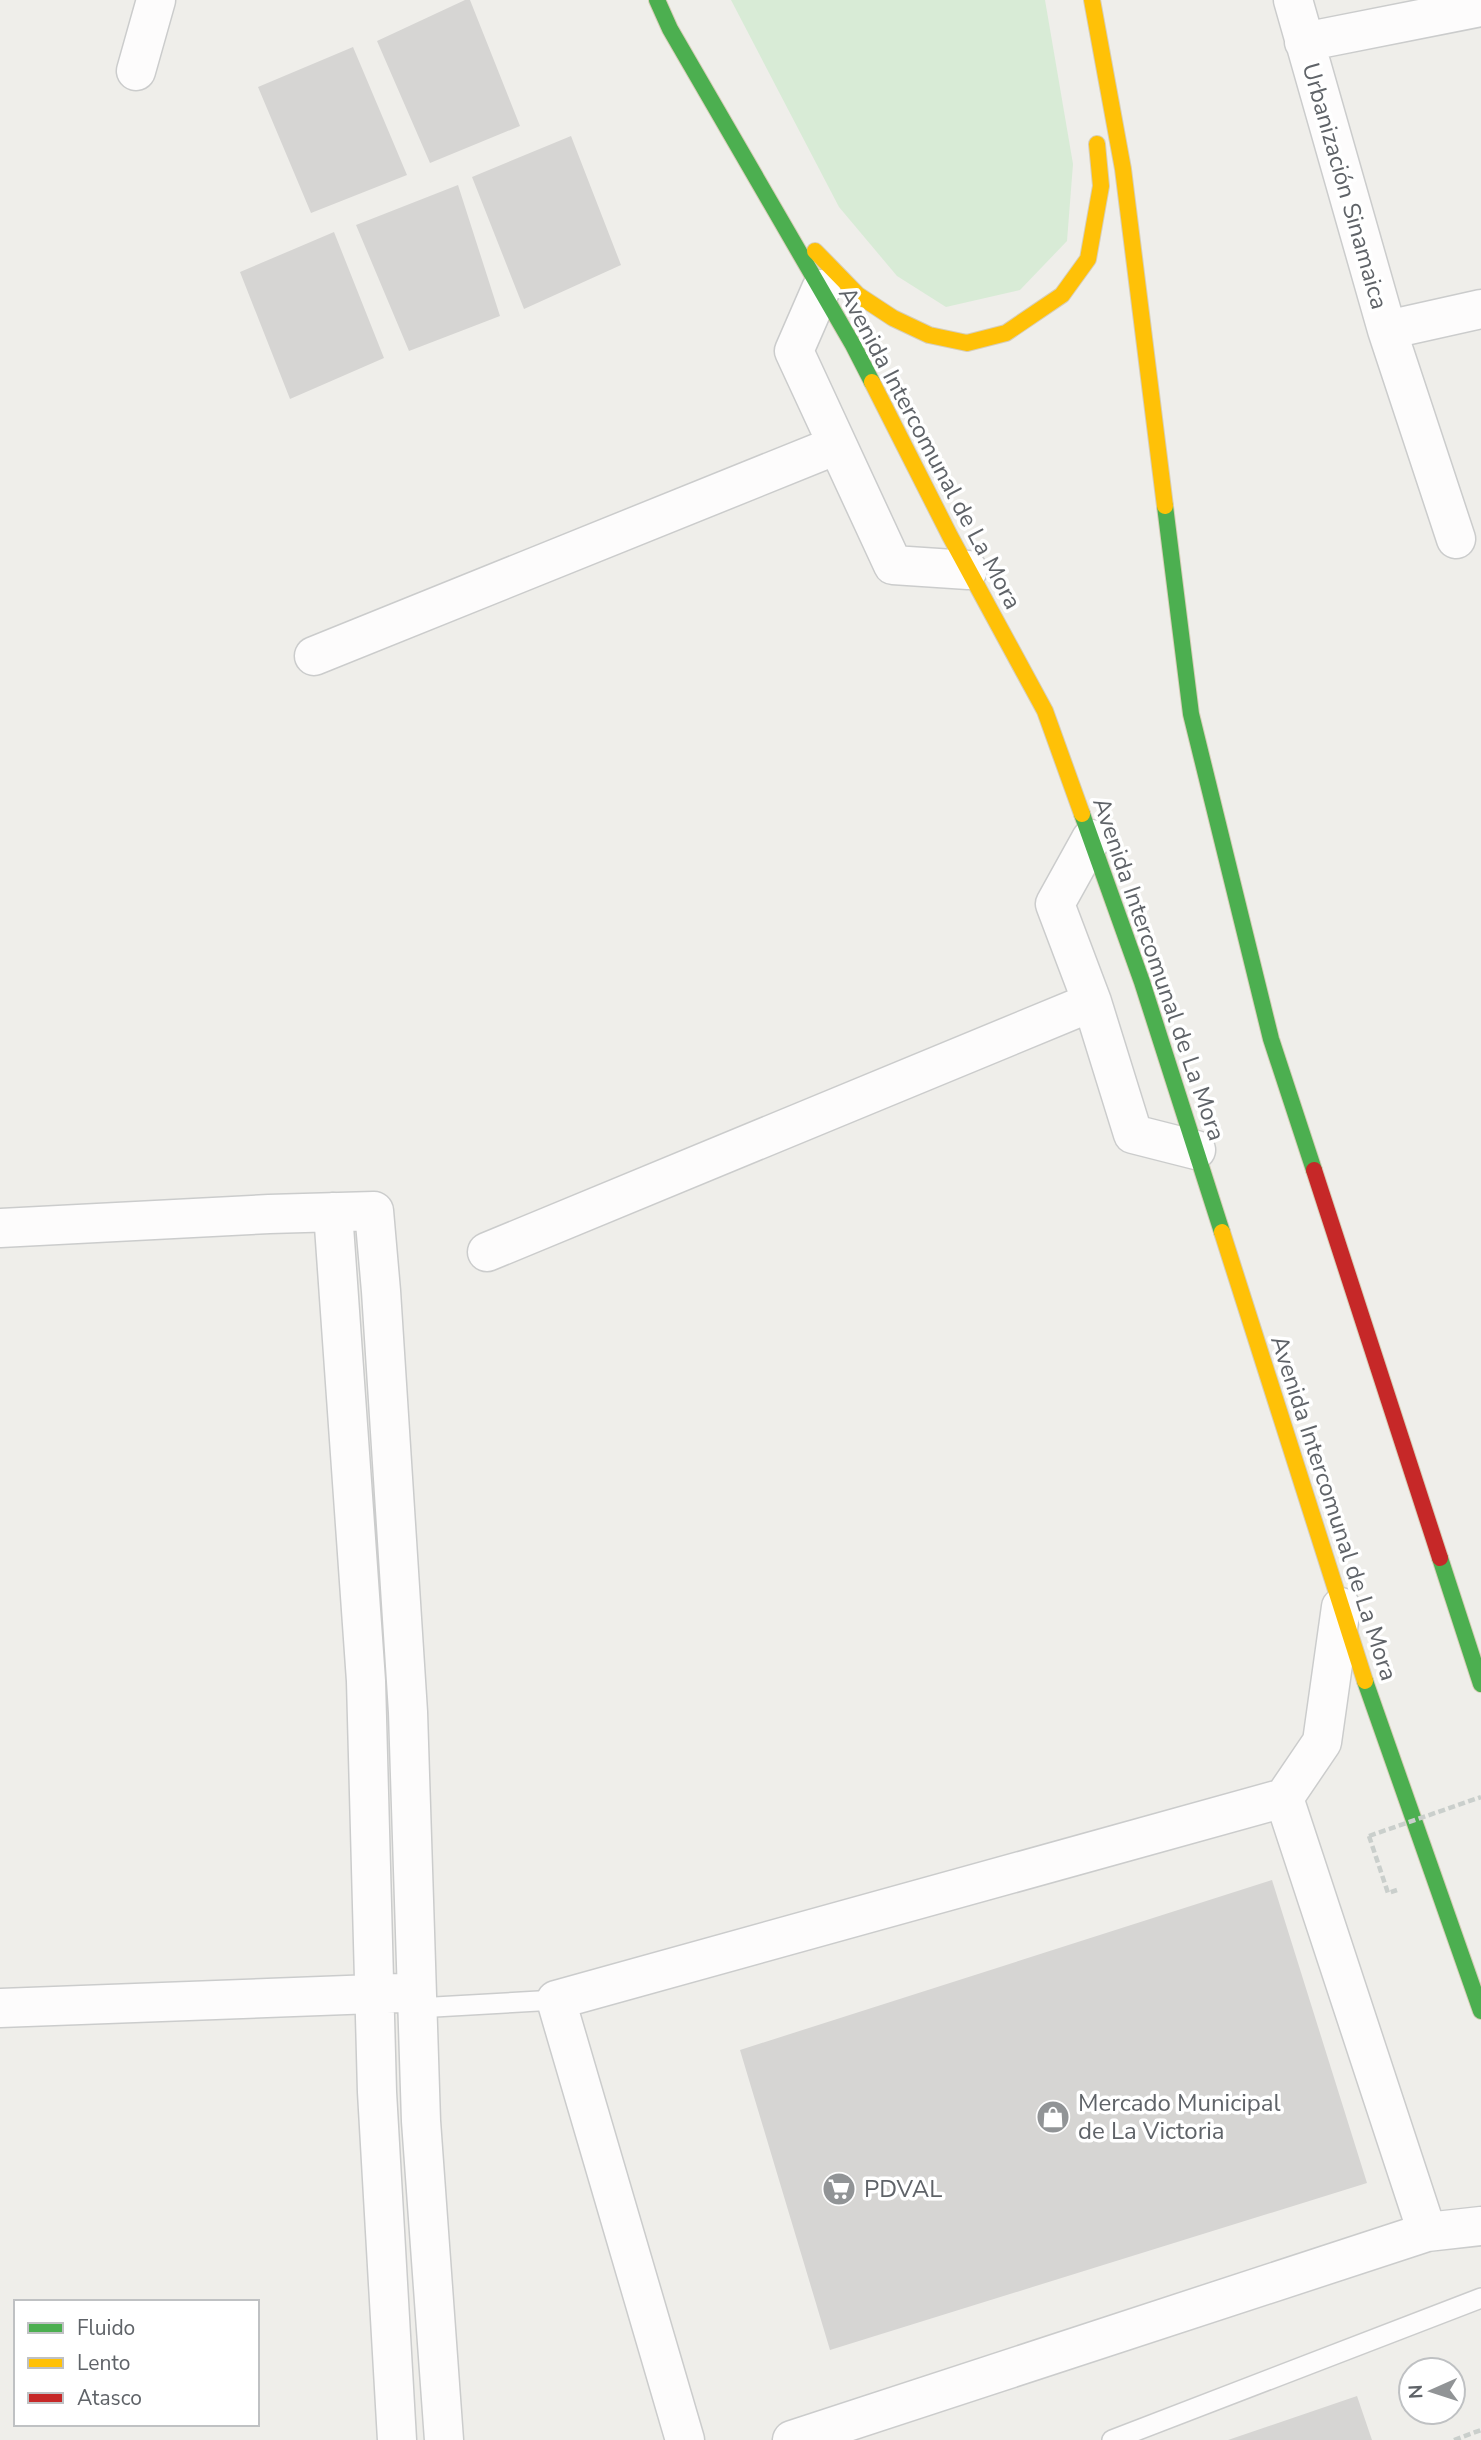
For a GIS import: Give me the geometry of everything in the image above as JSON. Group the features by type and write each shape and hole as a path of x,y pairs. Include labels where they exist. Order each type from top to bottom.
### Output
{"main road":[{"path":"1084,0 1093,93"},
{"path":"1092,0 1123,169 1191,714 1271,1039 1481,1684"},
{"name":"Avenida Intercomunal de La Mora","path":"664,14 853,345 968,570 1045,711 1142,982 1341,1607 1481,2011"},
{"path":"773,206 858,295 893,318 929,335 967,343 1006,333 1062,295 1088,259 1101,186 1096,133"}],"street":[{"path":"136,71 156,0"},
{"path":"641,0 664,14"},
{"name":"Urbanización Sinamaica","path":"1293,0 1387,330 1456,539"},
{"name":"Urbanización Sinamaica","path":"1304,42 1481,7"},
{"path":"821,289 794,351 893,565 968,570"},
{"name":"Urbanización Sinamaica","path":"1387,330 1481,309"},
{"path":"314,656 837,445"},
{"path":"1091,839 1055,904 1091,1002 1133,1135 1196,1150"},
{"path":"487,1252 1091,1002"},
{"path":"333,1212 366,1681 377,2092 397,2440"},
{"path":"0,1228 374,1212 408,1712 421,2121 444,2440"},
{"path":"685,2440 556,2000 1284,1798 1322,1742 1341,1607"},
{"path":"1284,1798 1427,2232"},
{"path":"0,2008 374,1994 417,2001"},
{"path":"792,2440 1427,2232 1481,2226"}],"lane":[{"path":"417,2001 556,2000"},
{"path":"1112,2440 1481,2298"}],"path":[{"path":"1388,1893 1369,1836 1481,1797"},
{"path":"1454,2440 1481,2430"}],"green space":[{"path":"731,0 1045,0 1073,164 1067,241 1020,290 946,307 897,276 839,207"}],"building":[{"path":"470,0 520,126 430,163 377,41"},
{"path":"353,47 407,175 311,213 258,87"},
{"path":"571,136 621,265 524,309 472,177"},
{"path":"458,185 500,316 409,351 356,225"},
{"path":"334,232 384,358 290,399 240,272"},
{"name":"Mercado Municipal de La Victoria","path":"1272,1880 1367,2183 830,2350 740,2050"},
{"path":"1357,2396 1372,2440 1228,2440"}],"traffic: fast":[{"path":"657,0 670,29 872,382"},
{"path":"1165,506 1191,714 1271,1039 1314,1170"},
{"path":"1082,814 1142,982 1222,1232"},
{"path":"1440,1558 1481,1684"},
{"path":"1365,1681 1481,2011"}],"traffic: slow":[{"path":"1092,0 1123,169 1165,506"},
{"path":"815,251 858,295 893,318 929,335 967,343 1006,333 1062,295 1088,259 1101,186 1097,144"},
{"path":"872,382 950,536 1045,711 1082,814"},
{"path":"1222,1232 1365,1681"}],"traffic: jam":[{"path":"1314,1170 1440,1558"}],"place":[{"name":"Mercado Municipal de La Victoria","path":"1053,2117"},
{"name":"PDVAL","path":"839,2189"}]}
